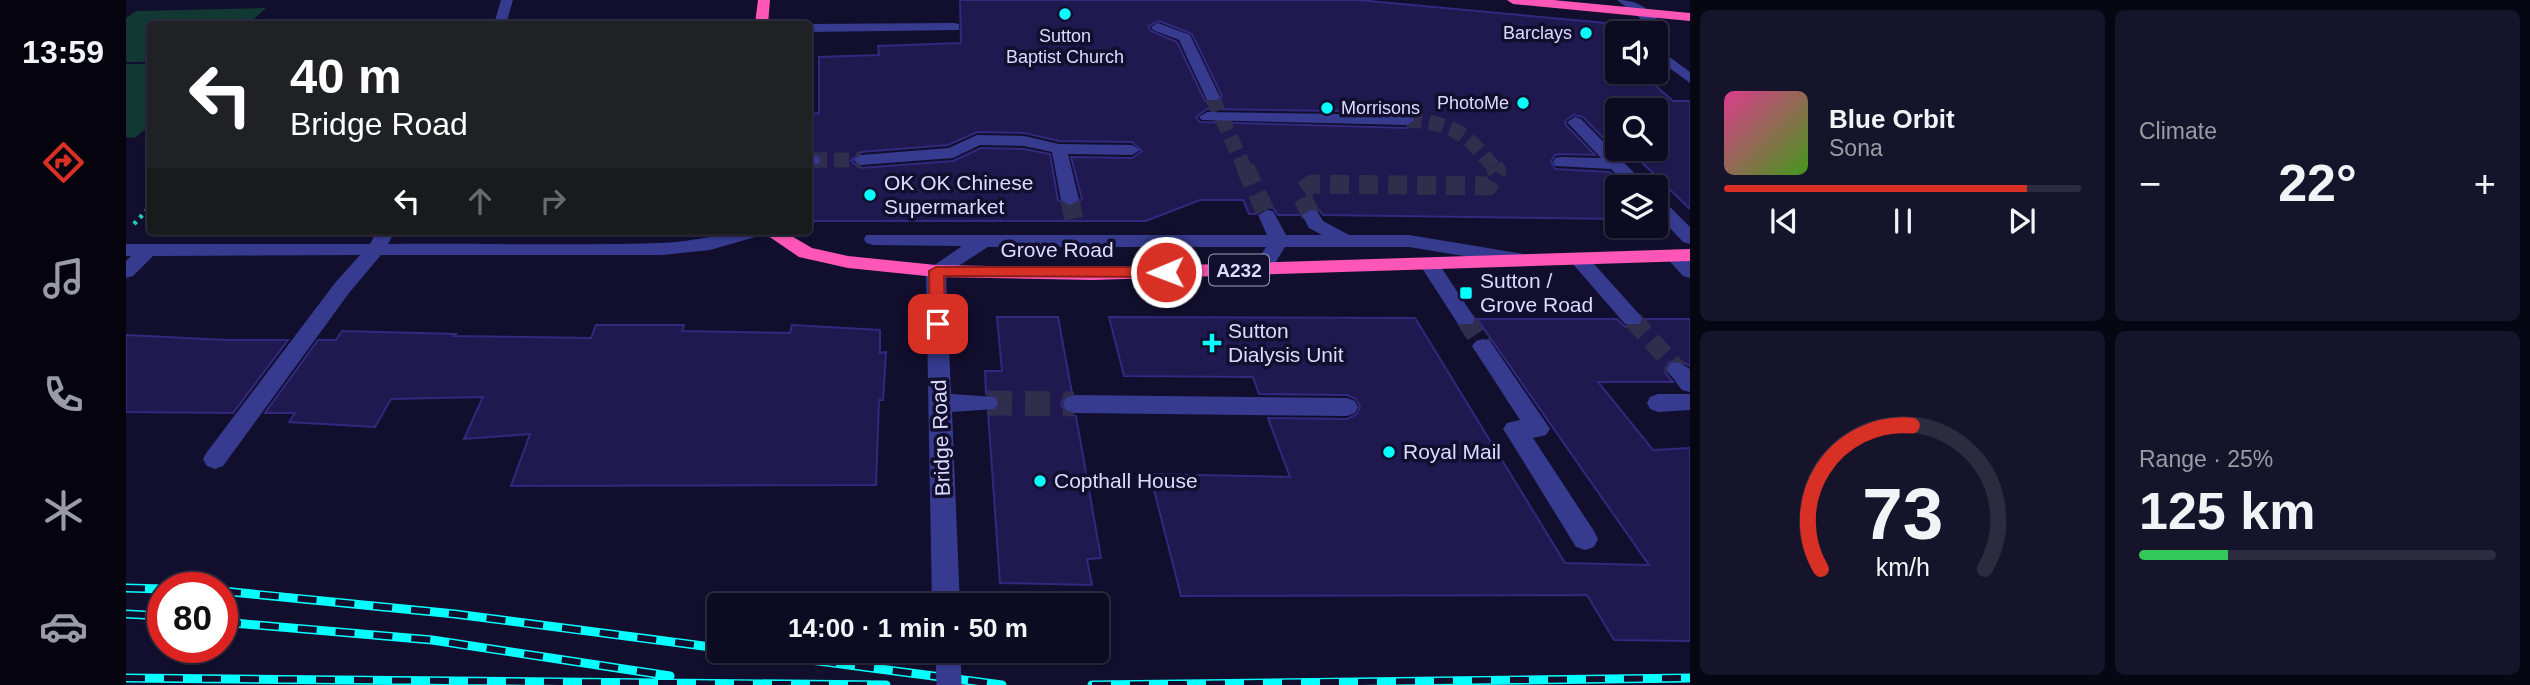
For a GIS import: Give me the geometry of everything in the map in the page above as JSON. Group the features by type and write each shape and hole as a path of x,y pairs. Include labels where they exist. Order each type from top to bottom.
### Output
{"highway":[{"path":"762,21 764,0"},
{"path":"1513,0 1690,17"},
{"name":"Grove Road","path":"777,235 806,253 848,262 936,271 1093,274 1682,256"}],"street":[{"path":"501,21 508,0"},
{"path":"1623,0 1646,14 1652,21"},
{"path":"812,29 954,27"},
{"path":"1158,27 1185,38 1212,97"},
{"path":"1668,61 1690,79"},
{"path":"1207,117 1407,120"},
{"path":"1575,122 1627,175"},
{"path":"861,160 953,153 977,141 1024,141 1059,149 1132,150"},
{"path":"1059,149 1070,200"},
{"path":"1560,162 1616,164"},
{"path":"1262,269 1279,241 1267,215"},
{"path":"1311,215 1315,224 1344,240"},
{"path":"1668,215 1690,238"},
{"path":"1074,221 1079,240"},
{"path":"126,250 381,240 662,249 710,244 742,235"},
{"name":"Grove Road","path":"873,239 1409,241 1532,261"},
{"path":"215,459 381,240"},
{"name":"Grove Road","path":"936,271 984,241"},
{"path":"126,272 148,250"},
{"path":"1682,256 1690,272"},
{"path":"1579,260 1632,319"},
{"path":"1430,265 1465,319"},
{"name":"Bridge Road","path":"936,271 946,593"},
{"path":"1483,346 1538,429 1515,429 1585,539"},
{"path":"1658,403 1690,402"},
{"path":"940,403 987,403"},
{"path":"1074,404 1347,407"},
{"path":"948,663 949,685"}],"path":[{"path":"126,231 147,210"}],"green space":[{"path":"266,8 251,21 147,21 147,62 126,62 126,18 136,11"},
{"path":"126,64 147,64 147,128 135,138 126,137"}],"building":[{"path":"960,0 1358,0 1605,23 1605,84 1654,84 1673,101 1690,101 1690,209 1668,188 1668,175 1655,175 1640,161 1668,161 1668,98 1605,98 1605,140 1583,117 1574,115 1566,120 1565,124 1595,155 1561,154 1555,155 1551,161 1555,169 1610,172 1614,175 1605,175 1605,219 1323,215 1311,207 1300,215 1278,215 1273,208 1267,207 1256,214 1249,214 1243,200 1200,200 1146,221 812,221 812,167 818,167 822,161 820,155 812,153 812,114 819,113 819,57 879,55 878,46 961,43","holes":["1159,21 1192,34 1222,96 1219,102 1205,101 1177,42 1151,31 1148,26","1207,109 1407,112 1417,121 1407,128 1200,122 1196,117","977,132 1024,133 1059,141 1132,142 1142,151 1132,158 1071,157 1082,199 1071,207 1058,200 1050,154 1024,149 981,148 953,161 861,168 851,161 861,152 948,145"]},
{"path":"997,317 1058,317 1072,393 1064,397 1061,405 1065,412 1076,416 1101,558 1087,559 1092,585 1000,583 988,412 997,410 1000,402 995,394 986,394 985,371 1002,371"},
{"path":"1109,317 1415,318 1565,563 1649,565 1477,319 1617,319 1625,327 1639,327 1644,319 1690,319 1690,366 1677,359 1668,363 1665,372 1673,382 1598,382 1653,450 1690,448 1690,641 1614,640 1587,595 1181,596 1150,474 1290,477 1268,418 1347,419 1357,414 1360,406 1356,399 1347,395 1259,394 1253,377 1124,376"},
{"path":"596,325 684,325 682,331 790,333 792,325 880,330 880,353 886,352 883,400 879,400 876,485 511,486 530,434 464,439 483,397 391,399 375,427 289,422 295,413 265,413 318,340 336,340 342,331 591,338"},
{"path":"126,335 288,340 233,413 126,412"}],"tunnel":[{"path":"1212,97 1245,169"},
{"path":"1407,120 1436,124 1458,132 1467,138 1495,169"},
{"path":"812,160 861,160"},
{"path":"1245,167 1267,215"},
{"path":"1311,215 1300,192 1312,184 1488,186 1497,171 1494,167"},
{"path":"1070,200 1074,221"},
{"path":"1465,319 1483,346"},
{"path":"1632,319 1678,370"},
{"path":"987,403 1074,404"}],"railway":[{"path":"126,588 147,589"},
{"path":"238,593 455,614 707,646"},
{"path":"126,614 147,615"},
{"path":"238,623 432,640 670,676"},
{"path":"834,663 1002,685"},
{"path":"126,678 886,685"},
{"path":"1092,685 1690,678"}],"place":[{"name":"Sutton Baptist Church","path":"1065,14"},
{"name":"Barclays","path":"1586,33"},
{"name":"PhotoMe","path":"1523,103"},
{"name":"Morrisons","path":"1327,108"},
{"name":"OK OK Chinese Supermarket","path":"870,195"},
{"name":"Sutton / Grove Road","path":"1466,293"},
{"name":"Sutton Dialysis Unit","path":"1212,343"},
{"name":"Royal Mail","path":"1389,452"},
{"name":"Copthall House","path":"1040,481"}],"route":[{"path":"938,324 936,271 1093,274 1166,272"}]}
